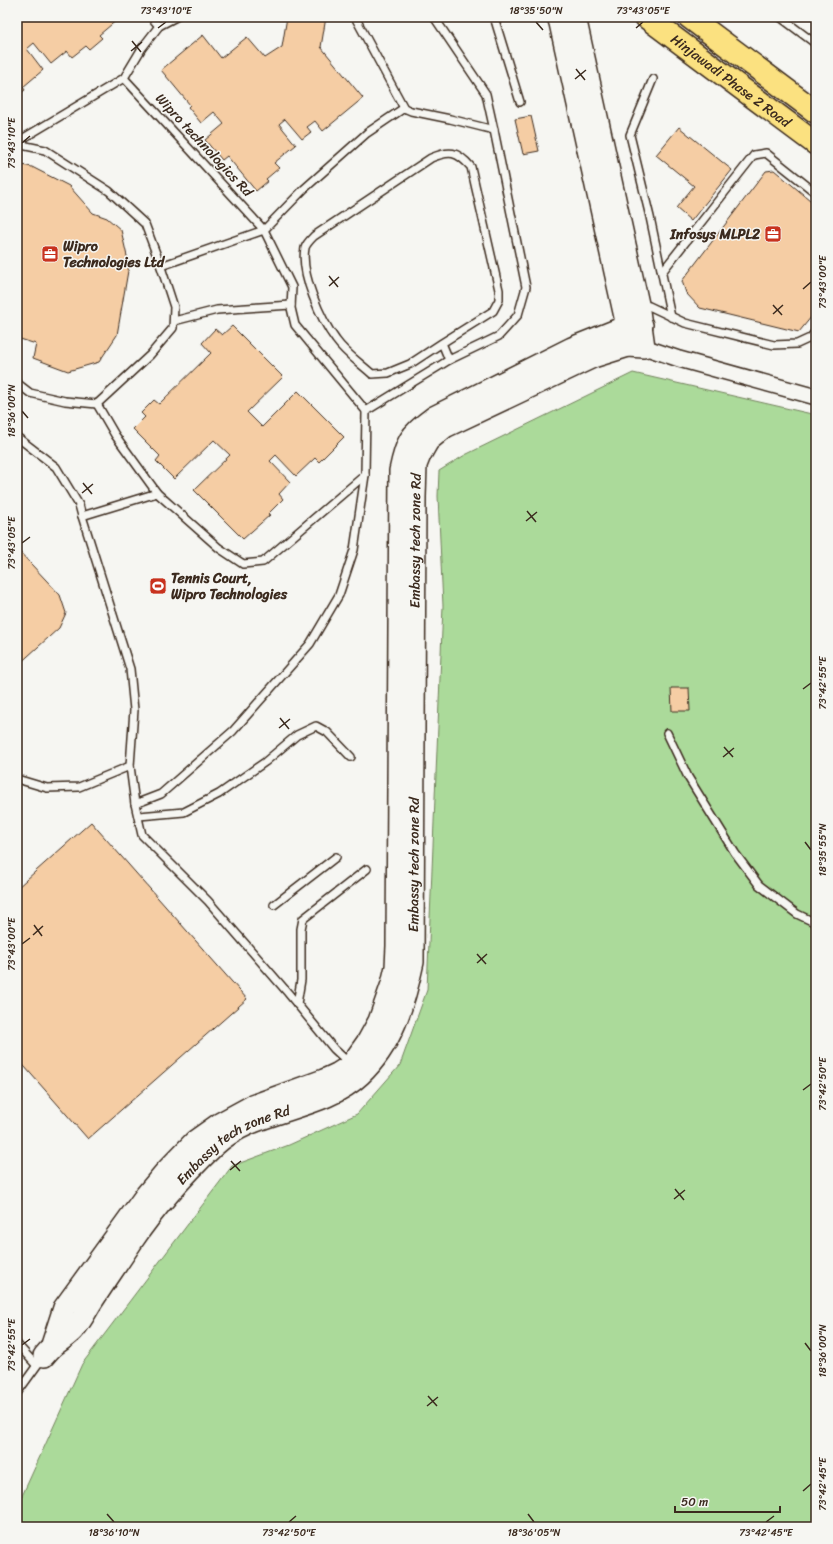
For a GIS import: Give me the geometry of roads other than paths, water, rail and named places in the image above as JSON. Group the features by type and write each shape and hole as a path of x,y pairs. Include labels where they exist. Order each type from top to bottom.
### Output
{"main road":[{"name":"Hinjawadi Phase 2 Road","path":"646,17 816,144"},
{"name":"Hinjawadi Phase 2 Road","path":"689,17 814,107"}],"street":[{"path":"558,17 634,325 636,347 816,397"},
{"path":"579,22 638,304 634,325"},
{"path":"355,1070 368,1041 380,1021 396,967 400,471 404,449 410,438 419,427 434,417 572,348 634,325"},
{"name":"Embassy tech zone Rd","path":"44,1356 74,1329 116,1250 134,1238 169,1194 215,1145 226,1136 241,1128 280,1112 328,1096 344,1087 355,1070 374,1059 389,1039 404,1003 413,962 414,505 416,466 428,441 446,427 593,357 636,347"}],"lane":[{"path":"151,17 159,26"},
{"path":"17,143 124,78 142,48 159,26 176,17"},
{"path":"355,17 404,108 411,111 494,130"},
{"path":"136,804 161,794 233,731 310,644 339,595 352,556 365,475 366,411 449,360 499,336 518,315 526,287 486,94 434,17"},
{"path":"494,17 520,102"},
{"path":"780,17 816,44"},
{"name":"Wipro technologics Rd","path":"124,78 264,230 292,287 291,305 295,325 366,411"},
{"path":"653,80 630,135 671,317"},
{"path":"161,266 264,230 304,189 367,133 404,108"},
{"path":"17,143 45,150 109,191 145,224 161,266 174,307 173,328 150,355 97,404 65,401 30,393 17,383"},
{"path":"443,153 455,154 463,158 471,167 500,290 499,300 493,311 442,343 410,364 388,374 372,374 336,340 319,313 310,288 305,262 305,247 314,236 431,158 443,153"},
{"path":"662,272 754,155 766,153 816,193"},
{"path":"638,304 649,306 685,323 774,345 797,344 813,339 816,331"},
{"path":"174,321 217,310 291,305"},
{"path":"442,343 449,360"},
{"path":"97,404 119,441 157,493 219,548 243,564 263,562 365,475"},
{"path":"17,437 56,467 79,505 130,669 134,710 130,766 142,835 208,901 334,1049 355,1070"},
{"path":"82,516 157,493"},
{"path":"139,816 184,812 219,794 266,762 297,735 316,726 327,732 351,757"},
{"path":"667,733 688,777 735,853 759,884 797,914 816,923"},
{"path":"17,779 47,788 79,787 130,766"},
{"path":"274,905 336,857"},
{"path":"297,1004 301,980 301,929 303,918 367,869"},
{"path":"17,1344 44,1356 17,1393"}],"place":[{"name":"Infosys MLPL2","path":"773,234"},
{"name":"Wipro Technologies Ltd","path":"50,254"},
{"name":"Tennis Court, Wipro Technologies","path":"158,586"}]}
